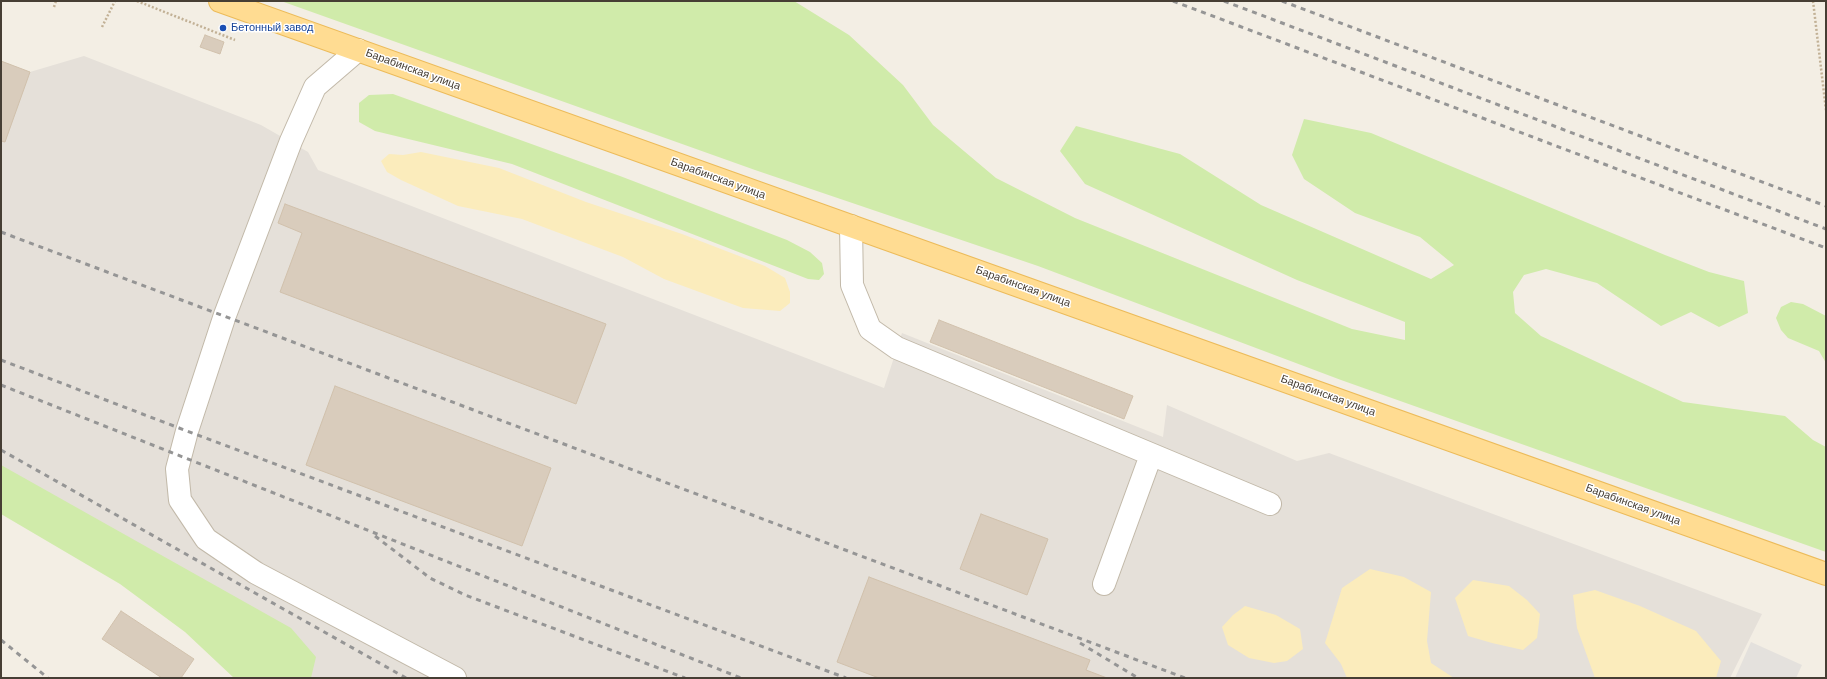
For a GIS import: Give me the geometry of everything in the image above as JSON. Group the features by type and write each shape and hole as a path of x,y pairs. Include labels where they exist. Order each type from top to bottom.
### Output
{"main road":[{"name":"Барабинская улица","path":"220,1 1826,574"}],"lane":[{"path":"358,50 316,87 291,141 225,315 187,431 177,469 180,500 206,539 256,574 456,678"},
{"path":"852,226 852,285 870,329 897,348 1270,504"},
{"path":"1104,584 1151,454"}],"path":[{"path":"54,7 56,1"},
{"path":"102,27 115,1"},
{"path":"137,1 235,40"},
{"path":"1813,1 1826,110"}],"shaded area":[{"path":"84,56 261,125 308,152 318,170 884,388 902,333 1163,437 1167,405 1297,461 1329,453 1762,614 1730,678 249,678 142,585 1,502 1,61 30,72"},
{"path":"1751,642 1802,665 1796,678 1735,678"}],"green space":[{"path":"281,1 794,1 849,35 903,85 933,125 996,178 1075,218 1352,329 1405,340 1405,322 1297,280 1085,184 1060,151 1076,126 1180,154 1261,205 1431,279 1454,265 1420,237 1355,213 1304,179 1292,155 1304,119 1371,133 1665,255 1709,272 1744,281 1748,313 1719,327 1691,312 1661,326 1597,283 1546,269 1524,275 1513,292 1515,313 1541,336 1683,402 1785,416 1813,440 1826,447 1826,552 1341,380 1038,266 755,170"},
{"path":"393,94 620,176 787,240 810,252 822,263 824,274 819,280 808,279 512,164 375,131 359,122 359,103 369,95"},
{"path":"1791,302 1803,304 1826,316 1826,363 1819,351 1788,338 1781,330 1776,318 1781,307"},
{"path":"1,465 291,628 316,657 311,678 234,678 185,632 120,584 1,514"}],"sand":[{"path":"421,152 499,168 586,202 682,234 765,266 785,278 790,292 790,303 780,311 743,308 664,279 623,257 522,219 458,206 387,172 381,161 389,154 403,155"},
{"path":"1370,569 1404,577 1431,592 1427,641 1431,663 1454,678 1347,678 1341,664 1325,643 1342,588"},
{"path":"1473,580 1509,586 1527,600 1540,614 1537,638 1523,650 1468,636 1455,598"},
{"path":"1595,590 1640,606 1696,631 1721,661 1716,678 1595,678 1577,628 1573,595"},
{"path":"1245,606 1276,615 1300,629 1303,649 1287,661 1274,663 1249,658 1228,645 1222,627 1233,615"}],"building":[{"path":"205,35 224,42 220,54 200,47"},
{"path":"1,61 30,72 5,142 1,141"},
{"path":"285,204 606,324 576,404 280,292 302,233 278,223"},
{"path":"939,320 1133,396 1124,419 930,342"},
{"path":"335,386 551,468 522,546 306,465"},
{"path":"981,514 1048,539 1027,595 960,569"},
{"path":"869,577 1090,660 1086,670 1107,678 879,678 837,662"},
{"path":"121,611 194,659 181,678 162,678 102,639"}],"railway":[{"path":"1173,1 1826,248"},
{"path":"1224,1 1826,229"},
{"path":"1282,1 1826,206"},
{"path":"1,232 1185,678"},
{"path":"1,360 846,678"},
{"path":"1,385 741,678"},
{"path":"1,450 406,678"},
{"path":"375,536 430,578 465,595 685,678"},
{"path":"1,640 48,678"},
{"path":"1080,643 1138,678"}],"place":[{"name":"Бетонный завод","path":"223,28"}]}
